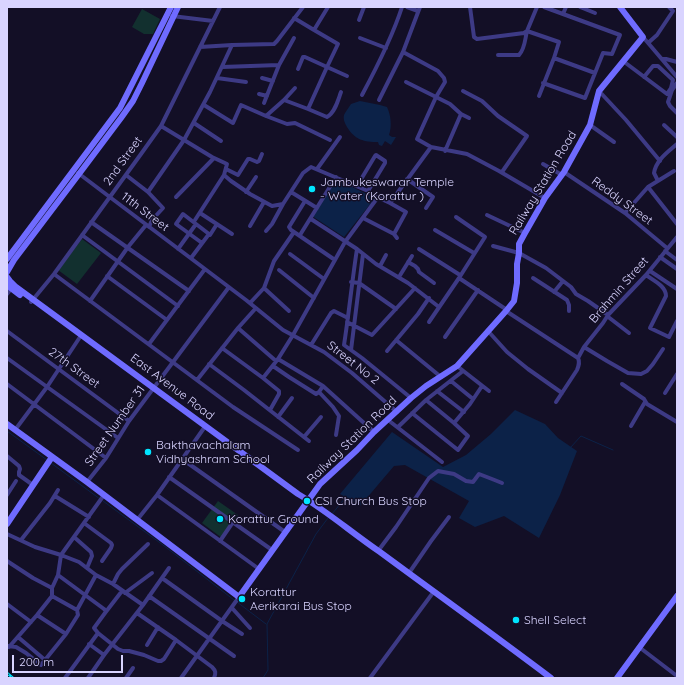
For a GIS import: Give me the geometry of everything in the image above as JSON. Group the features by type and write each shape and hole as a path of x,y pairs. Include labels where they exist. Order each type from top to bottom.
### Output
{"main road":[{"path":"7,272 10,259 73,170 120,108 171,7"},
{"path":"10,259 79,174 133,101 178,7"},
{"path":"620,7 643,37"},
{"name":"Railway Station Road","path":"238,598 320,484 374,432 398,412 411,398 426,386 457,366 514,301 517,283 519,244 545,198 563,173 590,125 598,91 643,37"},
{"name":"East Avenue Road","path":"7,277 32,301 80,337 336,522"},
{"name":"East Avenue Road","path":"9,287 32,301 123,364 204,428 307,501"},
{"path":"7,424 51,459 87,482 102,498 137,520 238,598"},
{"path":"8,519 51,459"},
{"path":"336,522 409,573 433,593 488,630 551,678"},
{"path":"336,522 545,678"},
{"path":"617,678 677,596"}],"street":[{"name":"2nd Street","path":"32,301 54,274 161,126 220,7"},
{"path":"200,47 274,44 303,7"},
{"path":"314,30 328,7"},
{"path":"359,20 364,7"},
{"path":"362,95 386,48 402,7"},
{"path":"379,100 403,52 419,9 407,7"},
{"path":"470,7 475,39 524,33 527,31 559,42 539,96"},
{"path":"498,55 519,55 523,49 527,31 537,7"},
{"path":"543,83 585,98 604,53 612,54 620,35 544,7"},
{"path":"563,14 566,7"},
{"path":"580,7 595,13"},
{"path":"648,43 656,35 673,11 669,7"},
{"path":"167,16 213,21"},
{"path":"294,18 338,44 308,109"},
{"path":"643,37 677,77"},
{"path":"264,103 279,65 294,38"},
{"path":"360,38 386,48"},
{"path":"148,192 194,123 232,45"},
{"path":"403,52 438,71 443,75 445,82 436,97 416,139 431,147 445,151 467,154 502,172 545,198"},
{"path":"298,69 303,57 305,57 347,76"},
{"path":"554,58 595,73"},
{"path":"662,59 677,62 670,69"},
{"path":"623,61 666,94 671,88 673,80 658,66 653,66 644,77"},
{"path":"222,67 279,65"},
{"path":"217,78 246,82"},
{"path":"262,78 273,81"},
{"path":"406,82 450,104 461,114 469,118"},
{"path":"677,83 672,90 668,102 668,104 677,113"},
{"path":"266,116 295,88"},
{"path":"463,91 482,102 498,116 527,136 502,172"},
{"path":"598,91 626,120 660,161"},
{"path":"284,100 327,117 332,112 341,92"},
{"path":"259,94 267,96"},
{"path":"204,104 233,123 241,105 287,124 295,123 330,140"},
{"path":"445,151 461,114"},
{"path":"194,123 222,141"},
{"path":"664,124 677,137"},
{"path":"590,125 614,142"},
{"path":"161,126 214,158 227,164 224,175 200,213 189,234 178,249"},
{"path":"317,169 340,137"},
{"path":"658,181 654,173 656,166 677,144"},
{"path":"390,203 431,147"},
{"path":"226,169 238,176 248,159 258,162 261,160 262,154"},
{"path":"357,186 376,155 385,161 385,163 368,191"},
{"path":"176,197 214,158"},
{"name":"Reddy Street","path":"543,164 563,173 625,213 677,260"},
{"path":"266,231 272,224 303,173 311,166 368,191 378,198 406,212 394,234"},
{"name":"11th Street","path":"73,170 250,303"},
{"path":"625,213 648,187 676,171"},
{"path":"90,301 128,247 163,208 148,192 126,175"},
{"path":"224,175 246,192 272,206 283,204"},
{"path":"246,192 256,176"},
{"path":"300,236 336,177"},
{"path":"407,179 433,197 426,208"},
{"path":"648,187 677,224"},
{"path":"291,192 317,208"},
{"path":"263,378 273,366 293,335 345,242 378,198"},
{"path":"305,201 289,227 291,230 335,260"},
{"path":"250,226 264,202"},
{"path":"200,213 232,234"},
{"path":"191,258 209,234 196,222 184,214 176,223 202,243"},
{"path":"487,215 525,233"},
{"path":"429,322 485,237 456,217"},
{"path":"363,218 394,234 397,238"},
{"path":"311,219 380,266 399,277 439,307"},
{"path":"91,222 189,291"},
{"path":"210,234 217,224"},
{"path":"435,230 474,253"},
{"path":"250,303 264,288 274,261 294,232"},
{"path":"82,235 178,306"},
{"name":"Brahmin Street","path":"556,402 579,365 578,358 584,347 608,315 648,273 677,237"},
{"path":"493,246 519,253 546,268 571,287 576,294 608,315 629,333"},
{"path":"356,249 344,345 411,398"},
{"path":"419,249 578,358"},
{"path":"290,254 324,279"},
{"path":"351,350 362,254"},
{"path":"380,266 386,255"},
{"path":"399,277 412,256"},
{"path":"660,257 677,269"},
{"path":"408,262 434,283"},
{"path":"149,344 205,269"},
{"path":"279,270 314,298"},
{"path":"648,273 677,289"},
{"path":"648,273 664,288 666,292 666,296 650,328 669,337 676,327 677,321"},
{"path":"54,274 233,407 298,450"},
{"path":"107,276 167,320"},
{"path":"533,278 567,300 569,311"},
{"path":"554,292 563,281"},
{"path":"351,282 359,283 396,309"},
{"path":"7,294 9,287"},
{"name":"Street Number 31","path":"87,482 106,458 129,421 229,287"},
{"path":"264,288 289,311"},
{"path":"311,345 334,311 372,335 415,288"},
{"path":"445,337 478,290"},
{"path":"387,351 418,314 429,298"},
{"name":"Street No 2","path":"250,303 283,330 330,356 398,412"},
{"path":"197,380 238,328 256,308"},
{"path":"238,328 277,360 323,386 374,432"},
{"path":"488,331 507,352 562,393"},
{"name":"27th Street","path":"7,332 129,421"},
{"path":"15,430 34,405 80,337"},
{"path":"396,340 441,377"},
{"path":"584,347 628,373 641,374 647,371 663,349"},
{"path":"222,348 279,391 270,410"},
{"path":"7,358 118,438"},
{"path":"209,364 309,440"},
{"path":"273,366 315,393 317,394 319,392"},
{"path":"457,366 489,391"},
{"path":"398,427 426,400 463,371"},
{"path":"665,393 677,374"},
{"path":"451,381 473,398"},
{"path":"7,384 106,458"},
{"path":"622,384 644,399 647,404 677,422"},
{"path":"319,392 323,386"},
{"path":"454,423 464,412 482,386"},
{"path":"437,391 464,412"},
{"path":"319,392 339,416 336,435"},
{"path":"278,417 292,398"},
{"path":"412,413 458,450 468,436 426,400"},
{"path":"631,426 645,402"},
{"path":"304,437 322,417"},
{"path":"388,420 442,462"},
{"path":"137,520 157,495 204,428"},
{"path":"7,456 19,466 19,475 33,485"},
{"path":"182,459 285,532"},
{"path":"378,551 429,478 438,471 454,474 466,481 473,482 479,474 502,484"},
{"path":"169,477 272,550"},
{"path":"7,495 16,481"},
{"path":"21,540 58,490"},
{"path":"157,495 259,569"},
{"path":"55,496 89,517"},
{"path":"8,646 38,615 52,596 52,588 58,575 61,555 102,498"},
{"path":"409,573 449,517"},
{"path":"220,541 233,522"},
{"path":"84,523 112,545 102,561"},
{"path":"7,534 35,547 79,562 96,575 113,584 143,605"},
{"path":"74,537 91,552 92,556 87,568"},
{"path":"113,584 122,568 148,544"},
{"path":"7,561 33,578 52,588"},
{"path":"88,678 169,568"},
{"path":"152,573 123,592 94,628 118,649 144,655 158,661 164,658 176,640"},
{"path":"58,575 86,594 104,609 106,611 105,613"},
{"path":"8,646 16,647 26,653 41,666 66,634 78,615 77,610 96,575"},
{"path":"162,578 242,634"},
{"path":"370,678 433,593"},
{"path":"52,596 77,610"},
{"path":"149,596 234,656"},
{"path":"181,678 238,598"},
{"path":"7,604 31,622"},
{"path":"231,608 250,628"},
{"path":"137,613 216,670 214,678"},
{"path":"38,615 66,634"},
{"path":"147,645 158,627"},
{"path":"65,678 98,633"},
{"path":"18,637 45,660"},
{"path":"89,644 104,655"},
{"path":"639,647 677,676"},
{"path":"126,678 133,668"}],"green space":[{"path":"142,9 160,19 153,34 144,34 132,27"},
{"path":"82,239 101,253 77,284 58,270"},
{"name":"Korattur Ground","path":"218,501 238,515 222,538 202,523"}],"water":[{"path":"360,101 387,107 391,121 389,135 396,137 391,145 385,141 382,146 379,145 378,142 364,141 353,135 347,127 344,121 344,115 351,104"},
{"path":"335,179 375,198 344,237 312,216"},
{"path":"515,410 545,424 558,438 577,451 560,495 539,538 504,516 475,527 459,518 469,501 405,465 394,466 360,506 340,494 392,432 443,467 466,455 491,434"}],"waterway":[{"path":"7,431 47,460"},
{"path":"570,448 581,436 613,450"},
{"path":"51,463 100,499"},
{"path":"332,514 346,497"},
{"path":"103,501 234,600"},
{"path":"263,678 268,670 267,624 316,534 328,518"},
{"path":"237,602 266,624"}],"railway":[{"path":"7,673 13,678"}],"place":[{"name":"Jambukeswarar Temple - Water (Korattur )","path":"312,189"},
{"name":"Bakthavachalam Vidhyashram School","path":"148,452"},
{"name":"CSI Church Bus Stop","path":"307,501"},
{"name":"Korattur Ground","path":"220,519"},
{"name":"Korattur Aerikarai Bus Stop","path":"242,599"},
{"name":"Shell Select","path":"516,620"}]}
